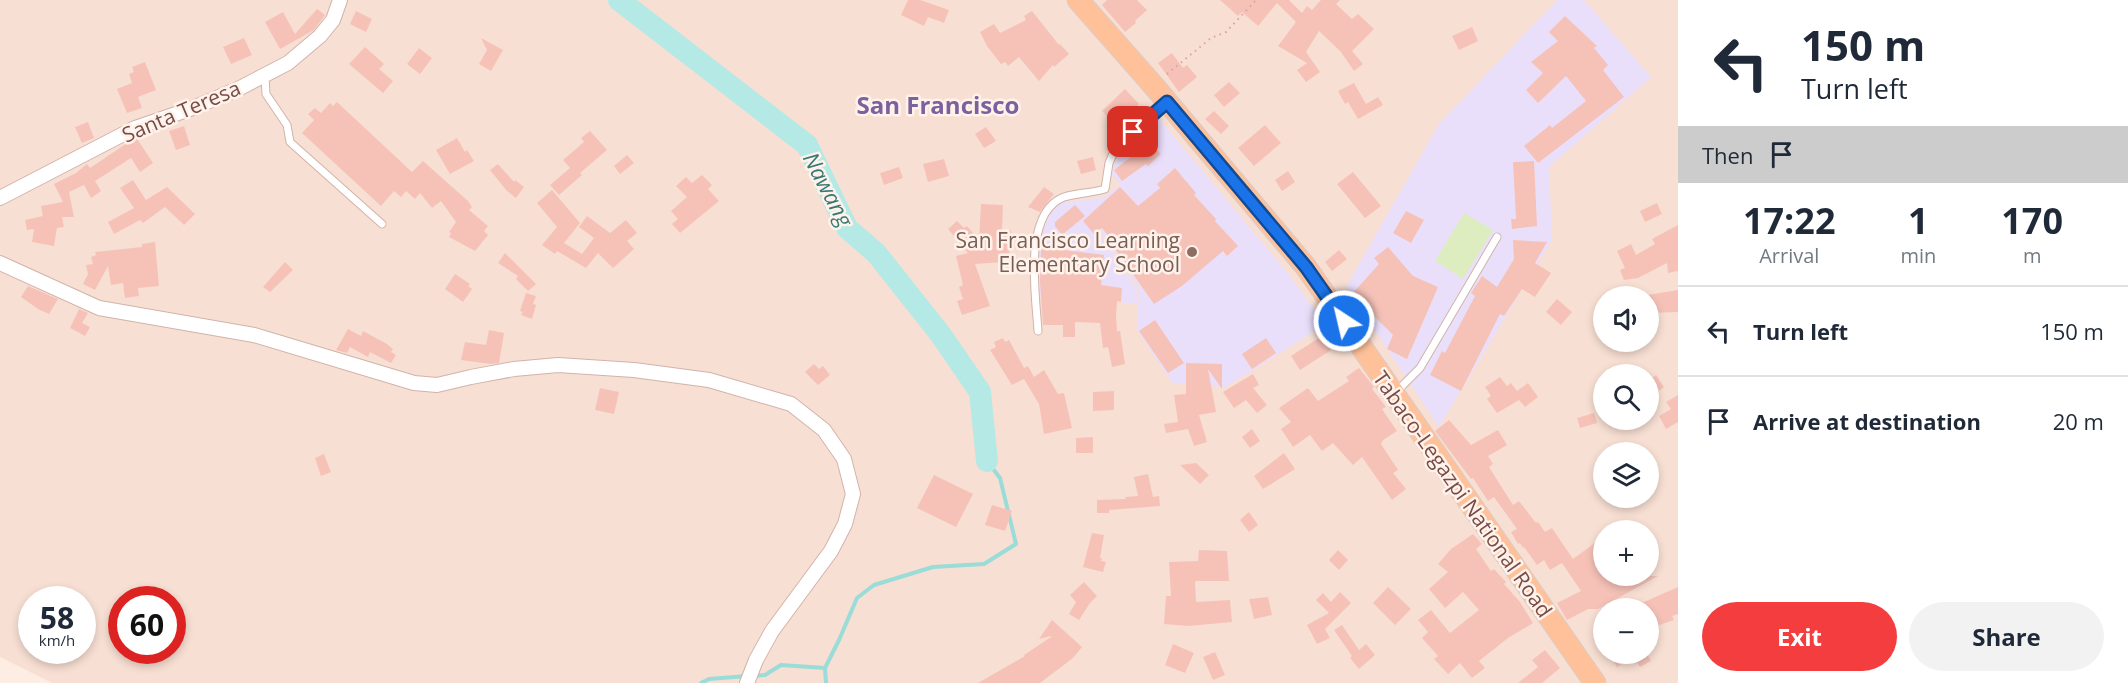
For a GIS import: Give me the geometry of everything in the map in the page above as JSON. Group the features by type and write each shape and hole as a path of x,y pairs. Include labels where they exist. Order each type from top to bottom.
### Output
{"main road":[{"name":"Tabaco-Legazpi National Road","path":"1078,0 1153,85 1306,267 1595,683"}],"street":[{"name":"Santa Teresa","path":"0,198 135,128 193,108 288,63 320,36 333,20 340,0"},
{"path":"0,263 99,308 254,335 414,383 437,386 471,376 558,364 634,370 709,380 791,404 824,430 844,459 853,494 844,524 831,551 772,631 756,660 747,683"}],"lane":[{"path":"265,75 266,94 287,125 290,142 382,224"},
{"path":"1038,331 1034,260 1041,216 1064,197 1105,189 1108,163 1116,147 1167,102"},
{"path":"1394,394 1420,368 1497,237"}],"path":[{"path":"1153,85 1211,38 1226,32 1256,0"}],"shaded area":[{"path":"0,0 1678,0 1678,683 52,683 0,657"},
{"path":"1557,0 1584,0 1651,77 1549,167 1552,240 1439,427 1346,287 1439,124"},
{"name":"San Francisco Learning Elementary School","path":"1157,116 1286,271 1326,324 1226,387 1172,383 1137,330 1139,288 1101,232 1111,221 1099,232 1137,289 1137,304 1039,295 1037,266 1041,238 1050,212 1061,203 1105,197 1120,184 1111,173 1123,146"}],"green space":[{"path":"1464,213 1493,230 1463,279 1435,261"}],"building":[{"path":"908,0 920,0 949,10 944,23 928,17 924,26 901,15"},
{"path":"1107,0 1137,0 1147,10 1125,32 1102,5"},
{"path":"1220,0 1289,0 1302,13 1307,6 1312,10 1321,0 1340,0 1336,4 1352,19 1358,14 1374,29 1352,51 1363,64 1354,71 1341,52 1319,31 1306,52 1320,72 1306,82 1297,70 1307,63 1278,46 1296,22 1277,3 1258,26 1242,12 1238,16"},
{"path":"317,9 325,15 314,30 280,49 265,22 283,12 295,34"},
{"path":"356,11 372,19 366,32 350,24"},
{"path":"1032,11 1069,54 1054,67 1053,65 1039,81 1019,57 1008,66 1005,62 1001,64 987,46 980,32 994,24 1000,33 1026,20 1024,16"},
{"path":"1565,16 1597,46 1594,48 1608,65 1603,70 1624,97 1538,163 1524,146 1550,125 1552,128 1586,101 1566,76 1538,103 1526,90 1543,73 1531,62 1558,41 1549,32"},
{"path":"1472,27 1478,41 1459,50 1452,36"},
{"path":"244,38 252,55 231,64 223,47"},
{"path":"481,38 503,50 491,71 479,64 487,50"},
{"path":"365,47 384,64 379,69 393,81 383,93 349,64"},
{"path":"419,48 432,58 420,74 407,64"},
{"path":"1172,53 1183,68 1187,65 1197,77 1179,92 1158,63"},
{"path":"145,62 156,90 138,97 142,108 127,113 117,89 132,83 129,74 134,72 132,67"},
{"path":"1229,82 1240,93 1224,107 1214,95"},
{"path":"1354,83 1366,104 1378,97 1383,105 1358,119 1348,102 1345,104 1338,91"},
{"path":"1125,89 1139,104 1116,126 1102,111"},
{"path":"337,102 412,172 423,161 468,201 472,207 469,210 488,226 484,231 488,235 475,251 449,237 451,233 449,232 456,222 441,201 432,208 420,193 415,199 406,191 401,197 394,191 381,206 302,133 314,120 308,114 315,108 321,113 330,103 333,106"},
{"path":"1214,111 1229,126 1221,134 1205,119"},
{"path":"88,122 94,138 82,143 75,127"},
{"path":"1265,125 1281,143 1254,166 1238,148"},
{"path":"184,126 190,145 176,150 169,131"},
{"path":"986,127 996,141 984,148 975,134"},
{"path":"590,131 607,150 559,195 550,185 570,168 563,160 584,142 581,138"},
{"path":"1141,132 1161,154 1148,166 1146,164 1122,181 1114,170 1136,153 1128,144"},
{"path":"136,137 153,163 140,172 131,158 95,181 101,191 91,198 84,185 69,192 74,217 62,217 64,227 57,228 54,246 32,242 34,229 27,230 25,220 43,216 41,206 63,202 54,184 76,173 87,164 90,168"},
{"path":"457,138 465,152 467,150 474,161 450,174 436,150"},
{"path":"627,155 634,163 620,174 614,166"},
{"path":"1093,157 1096,170 1081,174 1077,161"},
{"path":"944,159 949,176 928,182 923,164"},
{"path":"1534,161 1537,226 1512,229 1511,219 1516,219 1513,162"},
{"path":"498,164 514,182 515,180 524,187 516,198 507,191 490,170"},
{"path":"899,167 903,178 884,185 880,173"},
{"path":"1175,168 1196,193 1194,195 1216,219 1215,221 1238,246 1227,256 1223,251 1182,286 1154,304 1102,228 1094,234 1083,221 1120,187 1138,206 1160,188 1157,184"},
{"path":"1288,171 1295,182 1282,191 1275,180"},
{"path":"1353,172 1381,206 1365,218 1337,184"},
{"path":"702,175 712,185 708,189 719,201 680,233 672,224 678,219 671,211 687,197 676,186 686,177 692,183"},
{"path":"133,180 146,200 167,187 195,214 184,225 165,207 143,223 140,220 114,234 108,222 134,208 120,188"},
{"path":"1044,187 1054,194 1040,212 1028,207"},
{"path":"552,190 580,223 564,243 582,254 594,238 579,227 587,216 610,233 626,220 637,233 627,241 634,249 613,268 598,253 586,268 557,251 555,254 542,245 557,227 537,203"},
{"path":"1657,203 1662,214 1645,222 1640,211"},
{"path":"981,204 1003,205 1002,230 1011,230 1009,255 1004,262 975,264 990,306 962,315 957,301 963,299 959,287 963,285 956,256 968,253 948,229 957,221 964,228 967,226 979,240"},
{"path":"1075,205 1085,216 1062,235 1055,226 1055,222"},
{"path":"1406,211 1424,220 1411,243 1393,233"},
{"path":"1678,225 1678,271 1668,273 1667,263 1638,278 1624,280 1620,270 1625,268 1617,251 1631,244 1636,255 1655,244 1652,239"},
{"path":"1513,240 1547,242 1535,263 1551,273 1535,297 1522,289 1504,316 1500,314 1461,391 1430,375 1442,351 1445,353 1475,296 1471,293 1482,276 1497,287 1514,259"},
{"path":"155,242 159,286 138,288 139,296 125,298 123,283 111,285 108,266 95,290 83,284 88,274 86,265 93,264 91,257 96,255 95,252 142,247 142,244"},
{"path":"1041,247 1104,255 1101,285 1122,288 1121,302 1117,301 1116,316 1125,364 1112,367 1108,347 1103,348 1100,323 1075,322 1075,337 1063,337 1063,325 1043,325 1040,282"},
{"path":"1388,247 1413,276 1438,287 1407,359 1387,349 1393,335 1352,294 1379,264 1374,258"},
{"path":"1339,250 1347,259 1332,271 1325,262"},
{"path":"505,253 536,284 528,291 516,279 518,276 498,263"},
{"path":"285,262 293,270 270,292 263,287"},
{"path":"455,274 470,284 468,286 472,289 463,302 445,289"},
{"path":"28,286 58,299 49,314 21,297"},
{"path":"1678,290 1678,312 1659,313 1659,293"},
{"path":"526,293 536,296 532,319 521,315 523,312 520,311"},
{"path":"1557,299 1572,312 1561,325 1546,312"},
{"path":"79,309 88,313 82,323 90,327 85,336 70,328"},
{"path":"1155,320 1184,363 1168,373 1139,331"},
{"path":"348,329 361,336 363,331 387,344 393,349 391,352 396,355 391,363 370,352 368,357 350,347 347,353 336,350"},
{"path":"489,330 504,333 499,363 461,360 465,342 486,345"},
{"path":"1322,336 1331,350 1300,370 1291,356"},
{"path":"1003,338 1005,342 1009,340 1024,368 1028,366 1034,377 1044,370 1058,394 1064,393 1072,428 1044,434 1039,404 1024,379 1012,385 990,350 996,347 994,342"},
{"path":"1266,338 1276,353 1252,369 1242,354"},
{"path":"1186,363 1222,364 1222,389 1208,369 1216,412 1199,415 1207,442 1194,446 1188,429 1166,433 1164,424 1178,422 1174,395 1186,394"},
{"path":"814,364 819,369 823,366 830,375 818,385 805,372"},
{"path":"1359,368 1374,387 1372,389 1386,407 1382,409 1397,431 1383,440 1381,444 1398,470 1393,473 1406,489 1392,500 1362,457 1353,465 1333,443 1322,451 1310,435 1293,447 1281,429 1291,422 1279,408 1308,388 1318,401 1349,381 1346,377"},
{"path":"1253,374 1259,385 1253,388 1267,405 1257,413 1246,400 1234,408 1223,392"},
{"path":"1500,377 1507,386 1511,383 1517,391 1528,383 1538,397 1525,407 1519,400 1497,413 1487,399 1491,396 1485,387"},
{"path":"1659,380 1664,387 1659,391"},
{"path":"600,388 619,392 614,414 595,410"},
{"path":"1114,391 1114,410 1093,411 1093,392"},
{"path":"1678,395 1678,422 1666,429 1659,416 1671,409 1666,402"},
{"path":"1593,413 1593,424 1580,428 1577,418"},
{"path":"1449,420 1471,445 1498,430 1507,445 1488,456 1493,464 1489,467 1513,505 1519,501 1545,532 1552,528 1573,559 1593,544 1593,586 1640,586 1618,598 1593,598 1593,609 1588,609 1567,620 1557,603 1581,591 1562,563 1550,570 1544,560 1537,565 1524,547 1518,544 1511,532 1517,529 1494,497 1488,501 1473,478 1471,479 1435,431"},
{"path":"1252,429 1260,441 1250,448 1242,437"},
{"path":"1093,437 1093,453 1076,453 1076,438"},
{"path":"1284,453 1295,469 1263,489 1254,476"},
{"path":"324,454 331,472 321,476 315,458"},
{"path":"1196,463 1209,475 1200,484 1180,465"},
{"path":"1148,474 1153,497 1159,496 1160,506 1097,513 1097,500 1126,499 1125,497 1138,496 1134,477"},
{"path":"934,475 973,494 956,527 917,508"},
{"path":"992,505 1012,511 1005,531 985,525"},
{"path":"1249,512 1258,525 1249,532 1240,520"},
{"path":"1092,533 1104,535 1100,558 1102,558 1101,561 1106,562 1103,572 1083,567"},
{"path":"1473,534 1482,544 1476,549 1491,571 1494,569 1506,582 1504,584 1520,602 1533,623 1508,638 1479,661 1485,668 1472,678 1460,663 1448,674 1434,659 1438,656 1422,638 1428,632 1418,620 1431,610 1450,633 1479,610 1463,592 1445,608 1429,589 1448,572 1438,564 1451,549"},
{"path":"1199,550 1227,551 1229,581 1195,581 1196,602 1230,600 1232,622 1189,626 1164,624 1166,596 1171,596 1169,562 1198,561"},
{"path":"1338,550 1348,560 1339,570 1329,560"},
{"path":"1084,582 1097,596 1079,620 1069,614 1076,602 1070,595"},
{"path":"1388,587 1411,609 1395,625 1373,603"},
{"path":"1678,587 1678,614 1672,616 1674,620 1659,625 1659,598 1653,598"},
{"path":"1340,592 1351,603 1325,629 1330,638 1317,644 1307,625 1329,613 1316,600 1323,593 1331,602"},
{"path":"1268,597 1272,615 1254,619 1249,599"},
{"path":"1052,620 1082,647 1073,658 1040,683 978,683 1025,656 1051,637 1039,639"},
{"path":"1342,625 1359,650 1366,644 1375,655 1359,669 1334,630"},
{"path":"1173,644 1194,653 1185,673 1165,665"},
{"path":"1545,650 1560,668 1542,683 1518,683 1538,667 1532,660"},
{"path":"1215,652 1225,675 1213,680 1203,657"}],"waterway":[{"name":"Nawang","path":"619,0 807,145 847,228 876,253 941,335 980,392 987,461"},
{"path":"755,676 765,675 781,665 825,668 857,598 874,585 933,567 984,564 1016,544 1000,478 987,461"},
{"path":"825,668 826,683"},
{"path":"701,683 709,679 747,676"}],"place":[{"name":"San Francisco Learning Elementary School","path":"1192,252"}],"district":[{"name":"San Francisco","path":"938,104"}],"route":[{"path":"1133,132 1167,102 1306,267 1344,321"}]}
